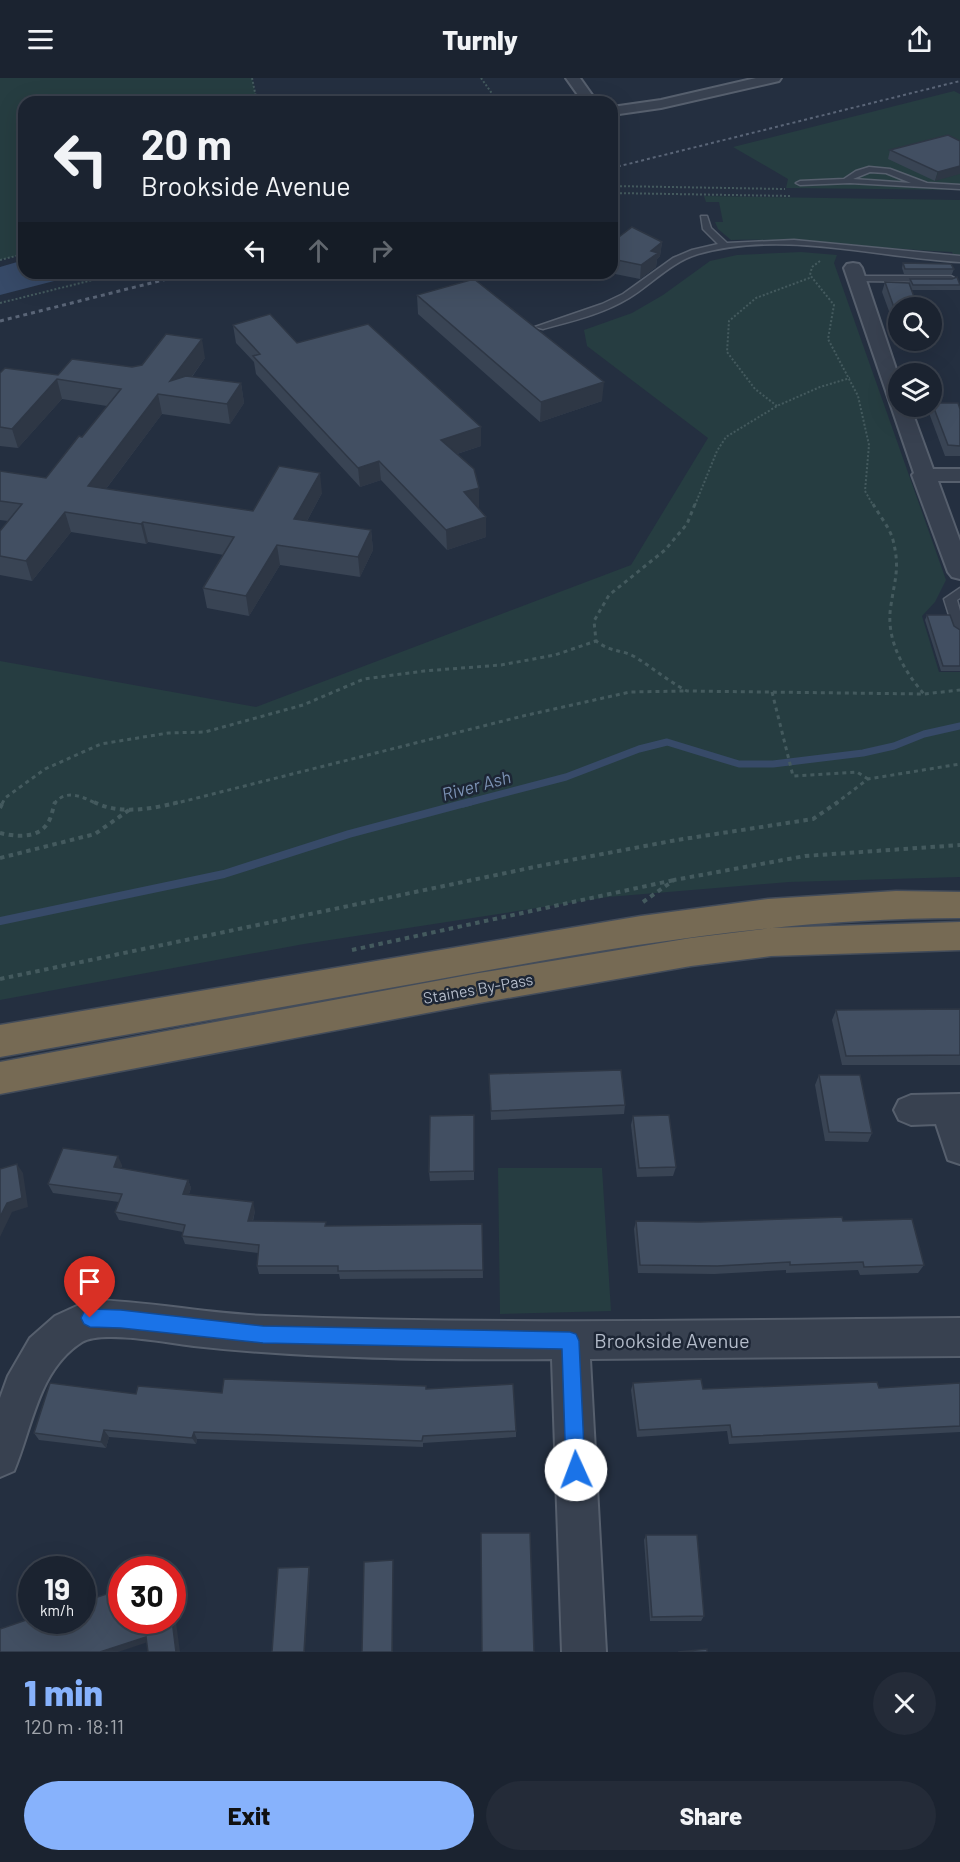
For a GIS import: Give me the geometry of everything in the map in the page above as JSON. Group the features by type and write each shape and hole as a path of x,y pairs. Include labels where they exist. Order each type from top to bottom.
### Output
{"highway":[{"name":"Staines By-Pass","path":"0,1041 585,938 706,920 849,908 960,905"},
{"name":"Staines By-Pass","path":"0,1078 478,988 691,952 771,942 960,936"}],"street":[{"path":"573,78 586,96"},
{"path":"618,110 661,104 774,78"},
{"path":"855,273 888,371"},
{"path":"903,417 960,572"},
{"path":"923,475 960,475"},
{"path":"911,1110 955,1109 960,1149"},
{"name":"Brookside Avenue","path":"0,1457 22,1390 43,1351 68,1329 90,1318 121,1319 263,1335 570,1341 960,1337"},
{"path":"570,1341 584,1652"}],"lane":[{"path":"850,181 848,178 853,175 888,169 924,186"},
{"path":"800,183 850,181 960,187"},
{"path":"704,218 707,229 725,246"},
{"path":"540,327 608,305 683,256 725,246 807,244 889,254 960,259"},
{"path":"855,273 951,279"},
{"path":"960,592 950,599 960,631"}],"path":[{"path":"252,78 256,96"},
{"path":"481,78 494,96"},
{"path":"618,193 799,196"},
{"path":"0,260 18,256"},
{"path":"826,260 817,262 810,274 834,304 828,339 838,362 850,378 851,385 858,396 869,446 865,491 893,538 898,574 890,607 893,643 908,675 924,694"},
{"path":"777,406 755,389 727,352 729,321 756,298 812,277"},
{"path":"0,303 97,279"},
{"path":"596,642 594,621 609,595 665,550 687,524 717,451 726,437 777,406 820,387 850,378"},
{"path":"596,642 608,650 633,656 666,680 687,691"},
{"path":"0,808 5,798 45,769 101,744 168,733 205,732 303,705 364,679 501,665 555,655 596,642"},
{"path":"0,833 10,837 35,834 47,824 56,801 61,797 82,794 103,807 129,809 165,806 523,716 620,694 687,691 924,694 960,690"},
{"path":"772,692 774,710 793,776 857,772 868,779"},
{"path":"0,979 555,863 677,840 813,819 868,779 960,764"},
{"path":"0,858 95,834 129,809"},
{"path":"346,951 674,880 805,856 960,845"},
{"path":"635,908 674,880"}],"green space":[{"path":"0,78 252,78 256,96 18,96 18,256 0,260"},
{"path":"954,91 960,94 960,190 786,188 788,179 733,147"},
{"path":"704,196 960,200 960,255 953,255 952,252 814,242 731,240 718,229 715,222 723,222 719,202 706,202"},
{"path":"801,252 837,255 834,263 946,580 935,602 922,616 939,672 960,672 960,877 789,882 608,897 304,944 0,1000 0,661 256,707 631,565 708,438 587,346 584,330 632,313 663,295 710,261 737,255"},
{"path":"498,1168 602,1168 611,1311 500,1314"}],"water":[{"path":"18,262 18,279 62,279 0,295 0,267"}],"building":[{"path":"948,135 960,141 960,166 938,172 890,150"},
{"path":"632,227 662,242 651,251 658,253 641,265 618,260 618,238"},
{"path":"903,263 951,264 954,269 905,269"},
{"path":"957,277 960,285 913,285 910,279 952,279"},
{"path":"474,279 604,382 541,402 417,295"},
{"path":"885,282 909,283 914,297 890,297"},
{"path":"270,314 297,343 368,324 481,427 441,440 474,469 479,488 464,492 486,517 446,530 379,461 358,468 253,356 260,354 233,325"},
{"path":"166,334 202,339 170,381 186,376 241,383 227,404 158,394 88,486 253,511 279,466 320,473 294,519 371,530 358,557 277,545 246,596 203,588 234,537 65,512 26,561 0,556 0,531 22,504 0,501 0,471 46,478 79,436 82,437 121,389 57,379 12,429 0,427 0,373 5,368 58,375 72,359 132,367 142,365"},
{"path":"942,403 958,403 960,446 948,445 937,417 942,417"},
{"path":"927,615 950,615 954,626 960,630 960,666 943,666"},
{"path":"960,1009 960,1055 846,1056 836,1010"},
{"path":"621,1070 625,1105 491,1111 489,1074"},
{"path":"819,1075 860,1075 872,1133 829,1132"},
{"path":"474,1115 474,1171 429,1172 430,1116"},
{"path":"669,1115 676,1167 639,1168 633,1116"},
{"path":"63,1148 118,1156 114,1167 188,1180 183,1194 253,1202 248,1221 326,1222 325,1226 482,1224 483,1270 338,1271 338,1266 257,1266 259,1245 182,1236 185,1225 115,1212 122,1194 48,1184"},
{"path":"17,1164 22,1198 7,1203 0,1217 0,1169"},
{"path":"842,1217 843,1221 912,1219 924,1265 864,1267 863,1262 790,1265 790,1262 717,1266 640,1265 636,1221 700,1222"},
{"path":"224,1379 426,1386 426,1389 513,1384 516,1431 423,1436 422,1441 194,1432 192,1438 104,1430 101,1442 34,1433 50,1383 136,1394 138,1386 222,1393"},
{"path":"701,1379 703,1389 877,1382 879,1388 960,1383 960,1426 732,1437 730,1425 639,1430 633,1383"},
{"path":"481,1533 530,1533 534,1652 482,1652"},
{"path":"646,1535 697,1535 704,1616 652,1617"},
{"path":"393,1560 392,1652 362,1652 364,1562"},
{"path":"309,1567 304,1652 272,1652 278,1568"},
{"path":"108,1594 108,1634 174,1634 176,1652 148,1652 146,1637 100,1652 0,1652 0,1629 18,1623 18,1634 96,1634 96,1597"},
{"path":"707,1649 707,1652 678,1652"}],"waterway":[{"name":"River Ash","path":"463,804 566,777 639,749 667,742 739,764 773,764 863,753 894,746 924,734 960,726"},
{"name":"River Ash","path":"0,921 224,874 349,834 469,802"}],"railway":[{"path":"618,166 960,81"},
{"path":"0,321 167,279"}],"route":[{"path":"90,1318 121,1319 263,1335 570,1341 576,1470"}]}
